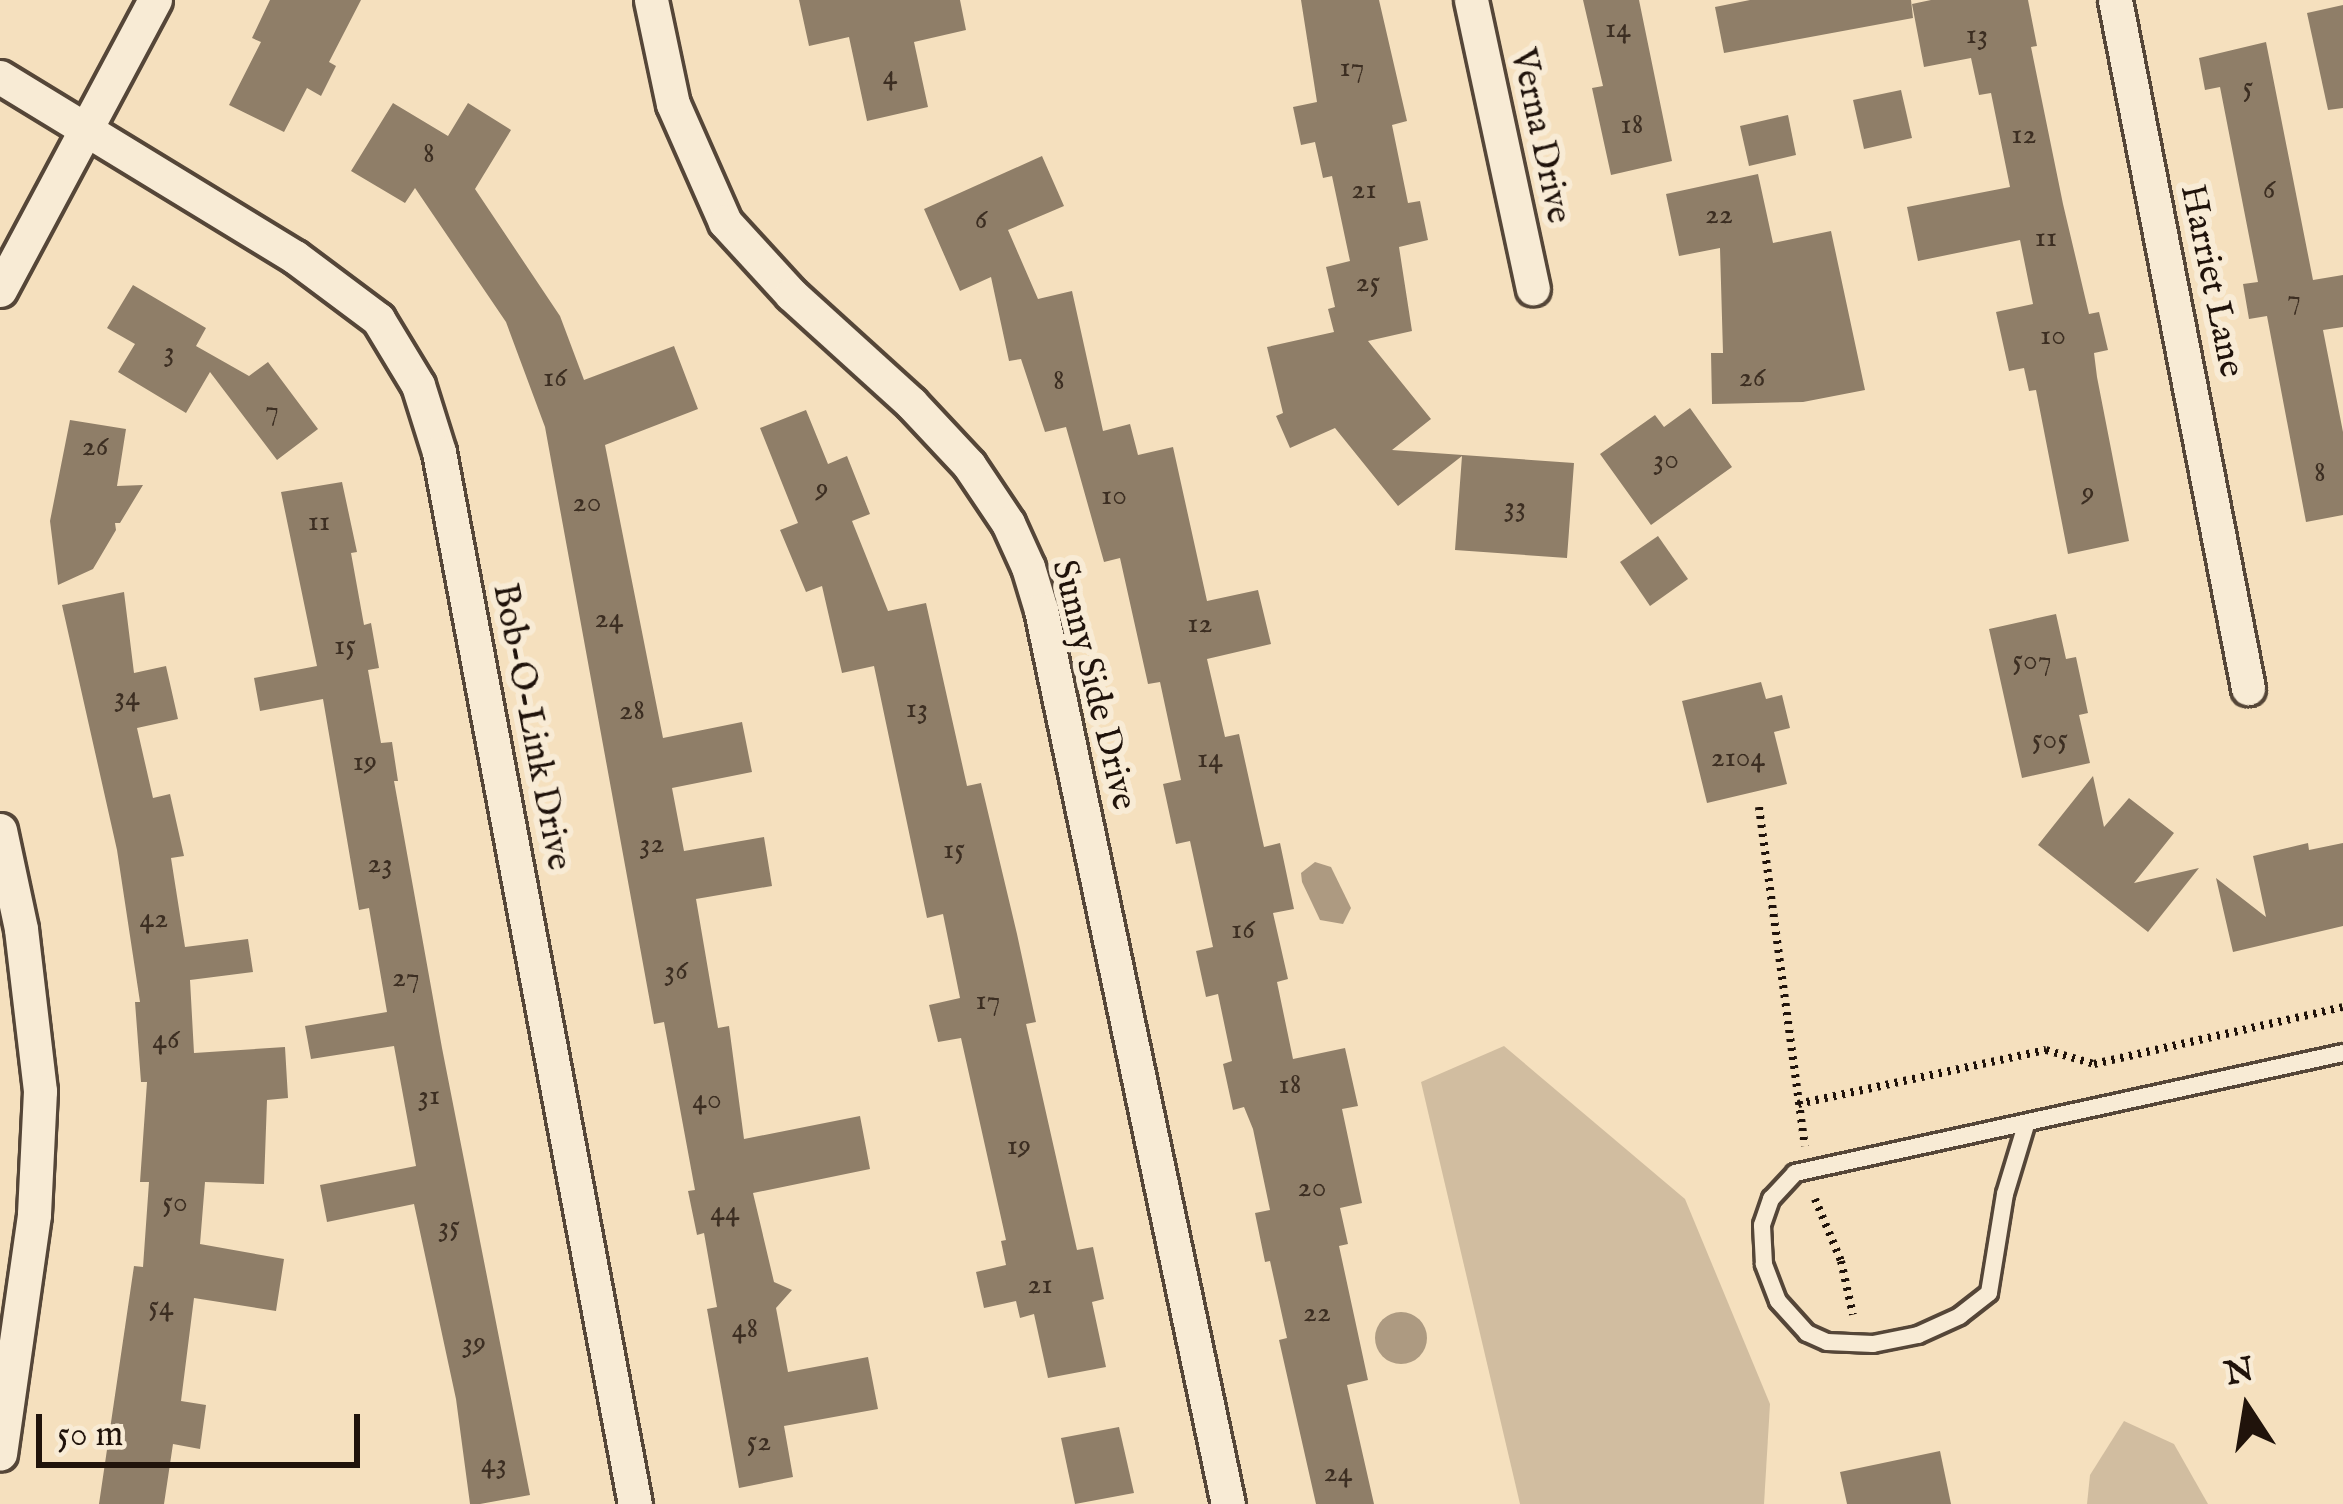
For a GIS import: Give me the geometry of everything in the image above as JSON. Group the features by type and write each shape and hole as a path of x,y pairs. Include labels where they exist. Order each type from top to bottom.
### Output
{"street":[{"path":"0,290 155,0"},
{"name":"Sunny Side Drive","path":"651,0 673,104 725,221 791,294 911,403 968,465 1008,523 1028,567 1046,634 1228,1504"},
{"name":"Verna Drive","path":"1471,0 1533,288"},
{"name":"Harriet Lane","path":"2115,0 2248,688"},
{"name":"Bob-O-Link Drive","path":"0,77 296,257 378,320 418,385 444,475 635,1504"},
{"path":"0,830 28,971 40,1090 34,1215 0,1454"}],"lane":[{"path":"2026,1125 2005,1194 1989,1293 1960,1316 1918,1335 1873,1344 1827,1342 1807,1333 1778,1301 1764,1264 1762,1225 1772,1199 1795,1174 2343,1053"}],"path":[{"path":"1759,807 1805,1148"},
{"path":"1798,1104 2045,1050 2094,1064 2343,1007"},
{"path":"1814,1189 1841,1262 1854,1323"}],"shaded area":[{"path":"1315,862 1331,867 1351,908 1343,924 1320,920 1302,882 1301,873"},
{"path":"1504,1046 1685,1199 1770,1404 1764,1504 1520,1504 1421,1082"},
{"path":"1401,1312 1420,1319 1427,1338 1420,1357 1401,1364 1382,1357 1375,1338 1382,1319"},
{"path":"2124,1421 2174,1444 2208,1504 2087,1504 2090,1475"}],"building":[{"path":"270,0 361,0 329,62 336,66 321,96 307,88 284,132 229,105 261,42 252,38"},
{"path":"799,0 960,0 966,30 914,42 928,107 867,121 849,37 809,46"},
{"path":"1301,0 1379,0 1407,121 1392,125 1408,203 1420,201 1428,240 1399,247 1412,331 1368,341 1431,419 1392,450 1574,463 1567,558 1455,550 1462,456 1398,506 1335,428 1290,448 1276,416 1283,413 1267,347 1334,332 1328,309 1335,307 1326,267 1350,261 1332,176 1323,178 1315,142 1301,145 1293,107 1317,102"},
{"path":"1583,0 1639,0 1672,161 1611,175 1592,88 1603,86"},
{"path":"1750,0 1911,0 1913,18 1724,53 1715,7"},
{"path":"2028,0 2037,46 2031,47 2063,204 2089,314 2099,312 2108,350 2094,353 2129,541 2068,554 2036,390 2029,391 2024,368 2009,371 1996,312 2033,304 2020,240 1918,261 1907,207 2010,187 1991,93 1979,95 1971,58 1924,67 1912,4"},
{"path":"2343,5 2343,108 2328,110 2307,13"},
{"path":"2266,42 2313,280 2343,275 2343,327 2323,330 2343,432 2343,515 2306,522 2267,316 2249,319 2243,284 2258,282 2220,87 2205,90 2199,58"},
{"path":"1901,90 1912,138 1864,149 1853,100"},
{"path":"393,103 448,136 468,103 511,130 475,189 560,316 584,380 674,346 698,409 605,445 663,738 742,722 752,772 672,788 684,851 764,837 772,886 696,899 718,1028 729,1026 744,1139 860,1116 870,1169 753,1193 774,1282 792,1290 776,1308 788,1372 868,1357 878,1409 784,1426 793,1477 739,1488 707,1309 717,1307 704,1233 697,1235 688,1191 695,1190 664,1022 654,1024 545,427 506,322 415,188 405,203 351,171"},
{"path":"1788,115 1796,155 1749,166 1740,126"},
{"path":"1042,156 1064,206 1008,230 1038,299 1072,291 1103,431 1130,424 1138,455 1173,447 1207,601 1258,590 1271,644 1207,659 1225,737 1239,734 1264,847 1280,843 1294,909 1273,913 1288,979 1277,982 1293,1059 1345,1048 1358,1106 1342,1109 1362,1203 1340,1208 1348,1244 1339,1246 1368,1380 1347,1385 1374,1504 1316,1504 1279,1340 1287,1338 1255,1213 1270,1210 1253,1129 1244,1107 1233,1110 1223,1064 1232,1061 1218,994 1206,997 1196,951 1213,947 1190,841 1176,844 1163,784 1181,780 1160,682 1148,684 1120,558 1104,562 1066,427 1045,432 1021,359 1009,361 991,277 960,291 924,209"},
{"path":"1758,174 1773,243 1831,231 1865,390 1803,402 1712,404 1711,353 1723,353 1720,248 1679,256 1666,194"},
{"path":"133,285 206,328 196,346 249,376 268,362 318,429 277,460 210,372 186,413 118,372 135,344 107,328"},
{"path":"1690,408 1732,467 1651,525 1600,454 1655,415 1664,427"},
{"path":"806,410 828,464 847,456 870,514 852,521 888,611 926,603 967,786 981,783 1017,934 1036,1022 1026,1024 1077,1250 1093,1247 1104,1299 1092,1302 1106,1367 1048,1378 1034,1314 1020,1318 1016,1301 984,1308 976,1272 1006,1265 1001,1241 1006,1240 961,1038 938,1042 929,1005 960,998 943,914 927,918 874,666 842,673 822,586 806,592 780,530 798,523 760,428"},
{"path":"70,420 126,429 117,486 143,485 120,523 115,523 116,530 93,569 58,585 50,521"},
{"path":"342,482 357,552 351,553 364,625 371,623 379,668 368,670 381,743 392,742 398,781 394,781 442,1048 530,1495 480,1504 470,1504 456,1399 414,1204 327,1222 320,1185 416,1166 394,1046 311,1059 305,1026 387,1012 369,908 359,910 323,699 260,711 254,678 317,666 281,492"},
{"path":"1658,536 1688,579 1650,606 1620,562"},
{"path":"124,592 134,673 166,666 178,719 137,728 153,798 170,794 184,856 171,858 185,947 248,939 253,972 190,980 194,1053 285,1047 288,1098 267,1100 264,1184 205,1182 200,1244 284,1259 276,1311 194,1298 181,1401 206,1405 200,1449 173,1444 164,1504 99,1504 134,1266 143,1267 149,1182 140,1182 147,1082 141,1082 135,1002 140,1002 117,850 62,605"},
{"path":"2056,614 2066,659 2076,657 2088,713 2079,715 2090,763 2022,778 1989,629"},
{"path":"1761,682 1766,699 1782,695 1790,728 1774,732 1787,784 1707,803 1682,701"},
{"path":"2093,776 2104,827 2129,798 2174,833 2134,883 2199,868 2148,932 2038,845"},
{"path":"2308,843 2309,850 2343,843 2343,926 2233,952 2216,878 2266,917 2253,856"},
{"path":"1119,1427 1134,1493 1075,1504 1061,1438"},
{"path":"1940,1451 1951,1504 1847,1504 1840,1472"}]}
